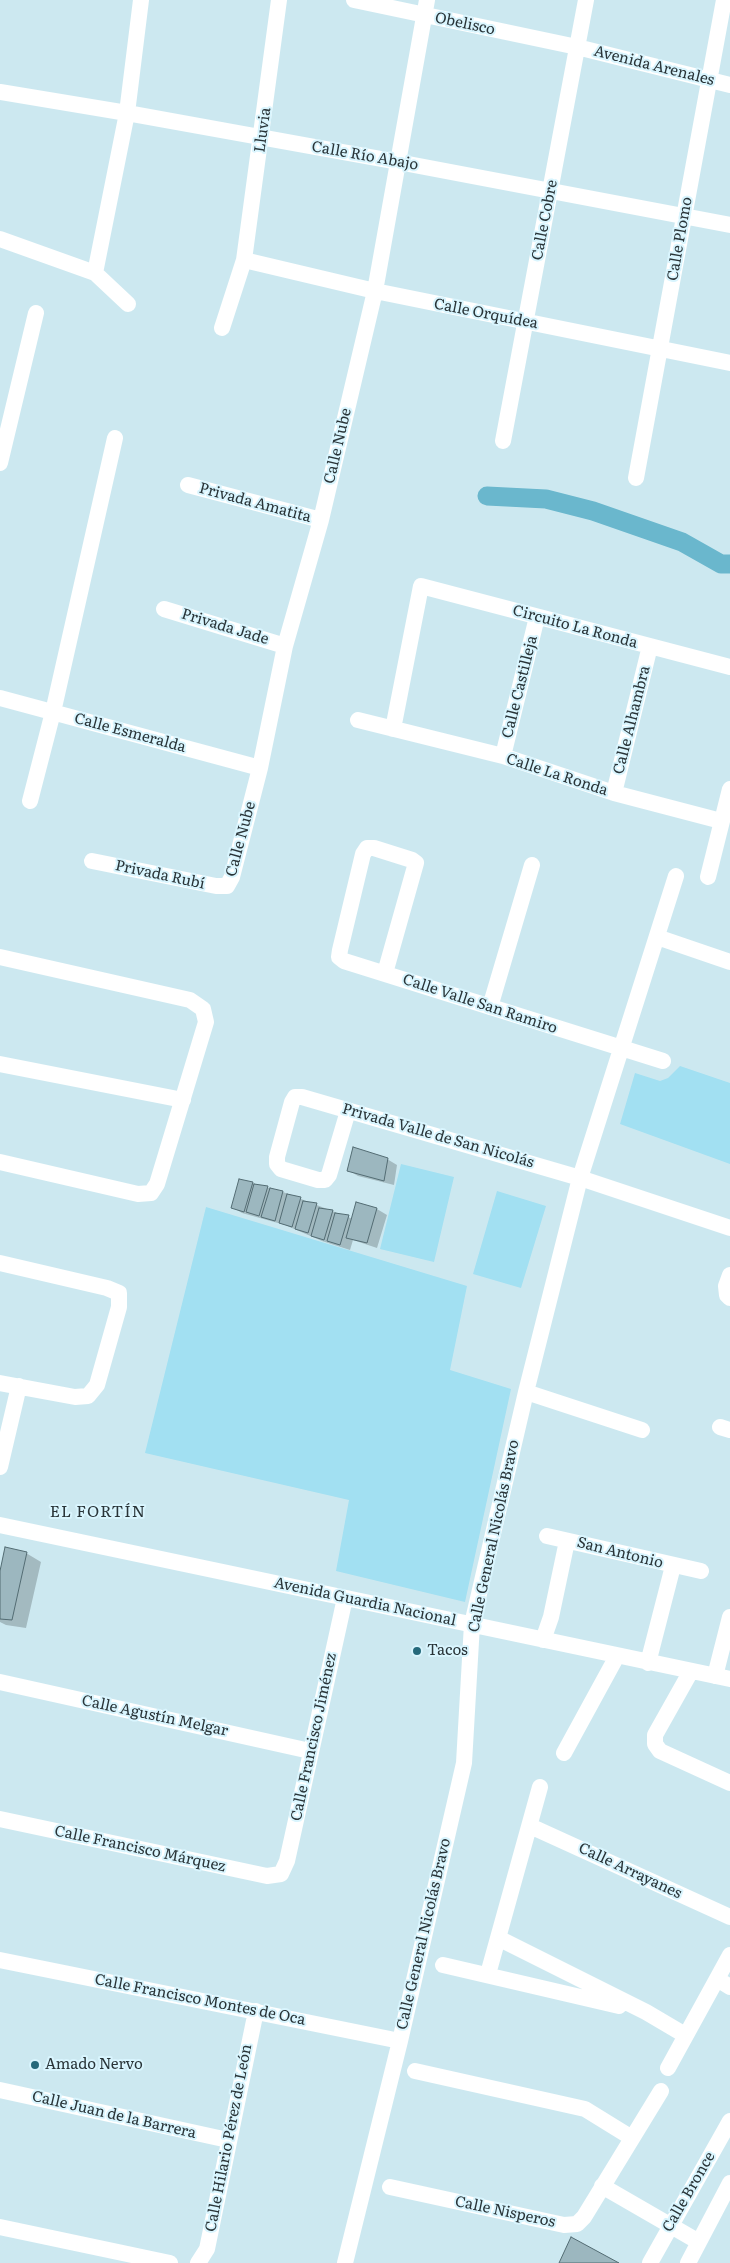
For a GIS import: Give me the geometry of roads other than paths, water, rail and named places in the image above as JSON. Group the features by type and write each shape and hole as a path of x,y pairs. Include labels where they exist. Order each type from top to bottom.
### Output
{"street":[{"path":"95,273 127,113 141,0"},
{"name":"Lluvia","path":"222,328 244,260 262,138 279,0"},
{"name":"Obelisco","path":"354,0 425,8 577,47"},
{"name":"Calle Cobre","path":"503,441 586,0"},
{"name":"Calle Plomo","path":"636,478 724,0"},
{"name":"Calle Nube","path":"227,886 232,878 260,768 285,646 321,520 375,291 425,8"},
{"name":"Avenida Arenales","path":"577,47 730,85"},
{"name":"Calle Río Abajo","path":"0,92 398,162 730,225"},
{"path":"0,239 95,273 128,304"},
{"name":"Calle Orquídea","path":"244,260 375,291 730,363"},
{"path":"0,463 36,312"},
{"path":"30,801 54,712 115,438"},
{"name":"Privada Amatita","path":"188,485 321,520"},
{"name":"Circuito La Ronda","path":"394,729 421,586 730,667"},
{"name":"Privada Jade","path":"164,609 285,646"},
{"name":"Calle Castilleja","path":"503,756 537,617"},
{"name":"Calle Alhambra","path":"614,794 650,646"},
{"name":"Calle Esmeralda","path":"0,698 260,768"},
{"name":"Calle La Ronda","path":"358,720 503,756 614,794 720,821"},
{"path":"708,877 720,821 730,789"},
{"name":"Calle Valle San Ramiro","path":"385,973 416,869 416,863 374,848 367,848 363,854 339,957 344,961 663,1061"},
{"name":"Privada Rubí","path":"92,861 216,886 227,886"},
{"path":"490,1007 532,866"},
{"name":"Calle General Nicolás Bravo","path":"344,2263 400,2041 464,1762 472,1624 526,1392 580,1178 676,876"},
{"path":"657,938 730,962"},
{"path":"0,958 190,1000 203,1009 206,1022 157,1184 151,1193 138,1194 0,1162"},
{"path":"0,1064 183,1100"},
{"name":"Privada Valle de San Nicolás","path":"348,1111 329,1175 325,1180 318,1180 281,1169 277,1164 276,1157 295,1097 302,1097 580,1178 730,1228"},
{"path":"0,1264 107,1288 119,1293 119,1306 98,1385 88,1396 75,1397 0,1382"},
{"path":"730,1275 726,1286 727,1295 730,1298"},
{"path":"0,1467 19,1386"},
{"path":"526,1392 642,1430"},
{"name":"Avenida Guardia Nacional","path":"0,1525 722,1678"},
{"name":"San Antonio","path":"547,1536 701,1571"},
{"name":"San Antonio","path":"543,1640 567,1540"},
{"name":"San Antonio","path":"648,1663 673,1566"},
{"name":"Calle Francisco Jiménez","path":"280,1874 287,1861 345,1598"},
{"path":"722,1678 730,1617"},
{"path":"564,1753 617,1656"},
{"path":"691,1671 655,1735 655,1744 660,1751 730,1783"},
{"name":"Calle Agustín Melgar","path":"0,1682 310,1750"},
{"path":"488,1974 500,1939 540,1787"},
{"name":"Calle Francisco Márquez","path":"0,1820 267,1876 280,1874"},
{"name":"Calle Arrayanes","path":"530,1826 730,1917"},
{"path":"500,1939 646,2012 685,2035"},
{"path":"668,2068 685,2035 724,1983 730,1955"},
{"name":"Calle Francisco Montes de Oca","path":"0,1960 400,2041"},
{"path":"443,1965 646,2012"},
{"name":"Calle Hilario Pérez de León","path":"198,2263 207,2249 256,2011"},
{"path":"415,2071 585,2109 632,2138"},
{"name":"Calle Juan de la Barrera","path":"0,2090 228,2140"},
{"name":"Calle Nisperos","path":"390,2187 564,2224 576,2224 584,2217 661,2091"},
{"name":"Calle Bronce","path":"650,2263 730,2121"},
{"path":"602,2186 699,2242"},
{"name":"Calle Bronce","path":"688,2263 727,2193"},
{"path":"0,2227 170,2263"}],"waterway":[{"path":"487,496 546,499 593,511 682,542 721,564 730,564"}],"place":[{"name":"Tacos","path":"417,1651"},
{"name":"Amado Nervo","path":"35,2065"}],"district":[{"name":"EL FORTÍN","path":"98,1512"}]}
